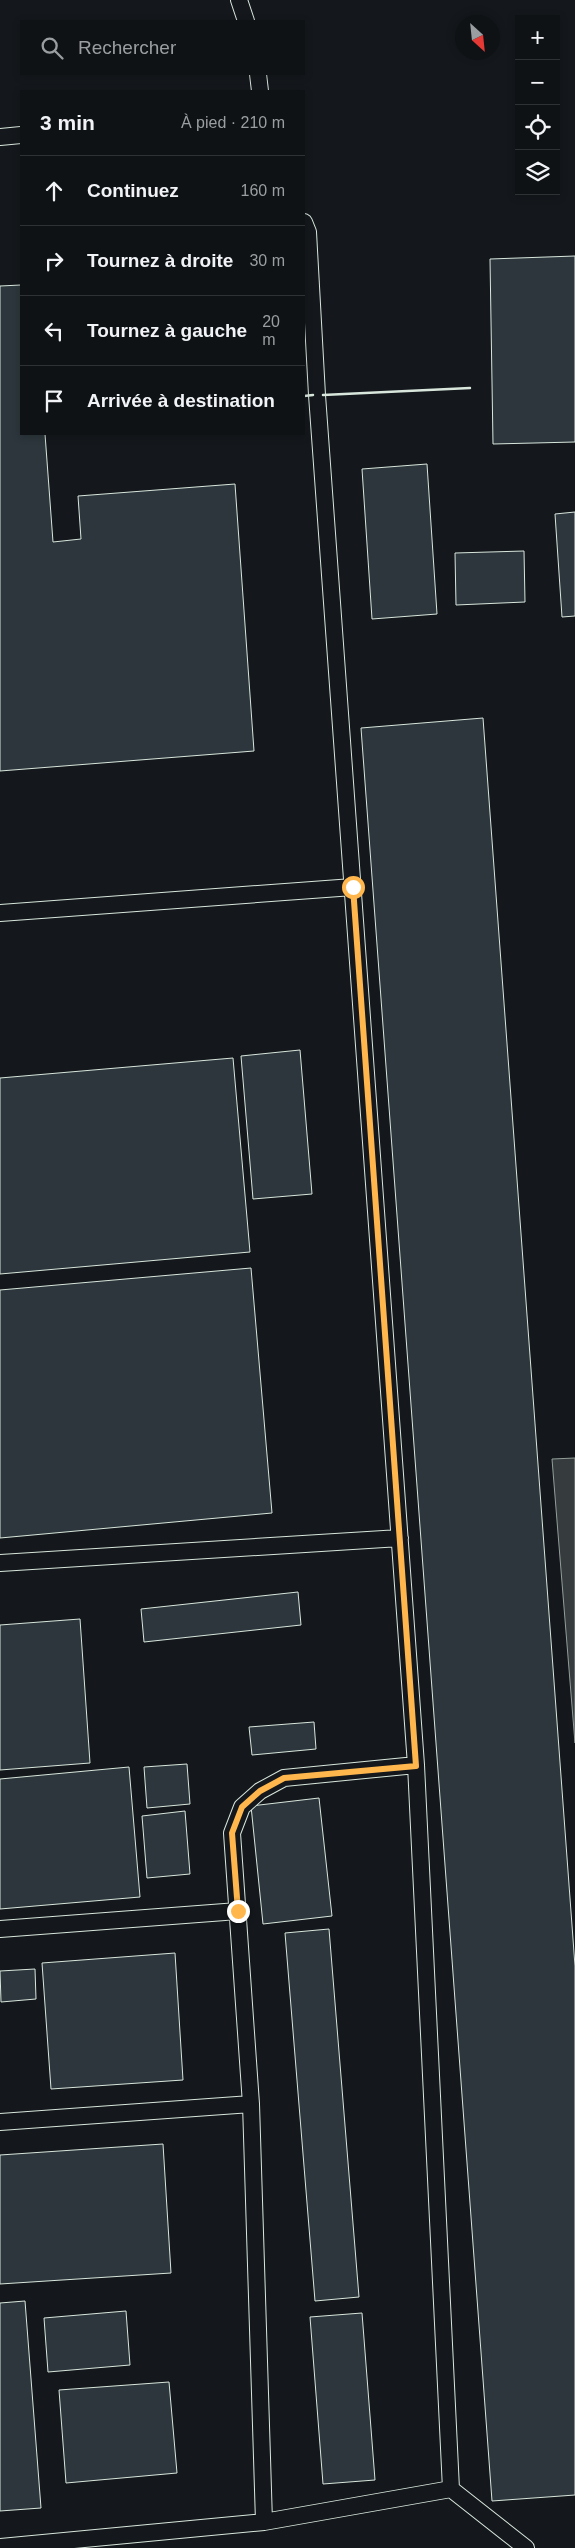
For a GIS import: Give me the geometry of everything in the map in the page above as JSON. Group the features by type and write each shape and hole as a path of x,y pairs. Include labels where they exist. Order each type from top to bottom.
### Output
{"lane":[{"path":"239,0 246,20"},
{"path":"258,75 260,90"},
{"path":"0,137 20,135"},
{"path":"305,224 308,232 416,1766 451,2489"},
{"path":"0,914 353,887"},
{"path":"0,1564 400,1538"},
{"path":"264,2522 251,2104 232,1833 242,1807 260,1791 284,1778 416,1766"},
{"path":"0,1929 238,1911"},
{"path":"0,2122 251,2104"},
{"path":"0,2547 264,2522 451,2489 526,2548"}],"shaded area":[{"path":"575,1458 575,1743 552,1459"}],"building":[{"path":"575,256 575,442 493,444 490,259"},
{"path":"20,285 20,435 45,435 53,542 81,539 78,496 235,484 254,751 0,771 0,286"},
{"path":"427,464 437,614 372,619 362,469"},
{"path":"575,512 575,616 562,617 555,514"},
{"path":"524,551 525,602 456,605 455,553"},
{"path":"483,718 575,1966 575,2495 492,2501 361,728"},
{"path":"300,1050 312,1194 253,1199 241,1056"},
{"path":"233,1058 250,1252 0,1274 0,1078"},
{"path":"251,1268 272,1513 0,1538 0,1290"},
{"path":"298,1592 301,1625 144,1642 141,1609"},
{"path":"80,1619 90,1763 0,1770 0,1625"},
{"path":"314,1722 316,1749 252,1755 249,1727"},
{"path":"187,1764 190,1804 147,1808 144,1767"},
{"path":"129,1767 140,1897 0,1909 0,1779"},
{"path":"319,1798 332,1916 263,1924 251,1806"},
{"path":"185,1811 190,1874 147,1878 142,1816"},
{"path":"329,1929 359,2297 315,2301 285,1933"},
{"path":"175,1953 183,2080 51,2089 42,1963"},
{"path":"35,1969 36,1999 1,2002 0,1971"},
{"path":"163,2144 171,2273 0,2284 0,2155"},
{"path":"25,2301 41,2508 0,2511 0,2303"},
{"path":"126,2311 130,2365 48,2372 44,2318"},
{"path":"362,2313 375,2480 323,2484 310,2317"},
{"path":"169,2382 177,2473 66,2483 59,2390"}],"wall":[{"path":"323,395 470,388"},
{"path":"305,396 313,395"}],"route":[{"path":"238,1911 232,1833 242,1807 260,1791 284,1778 308,1774 416,1766 353,887"}]}
